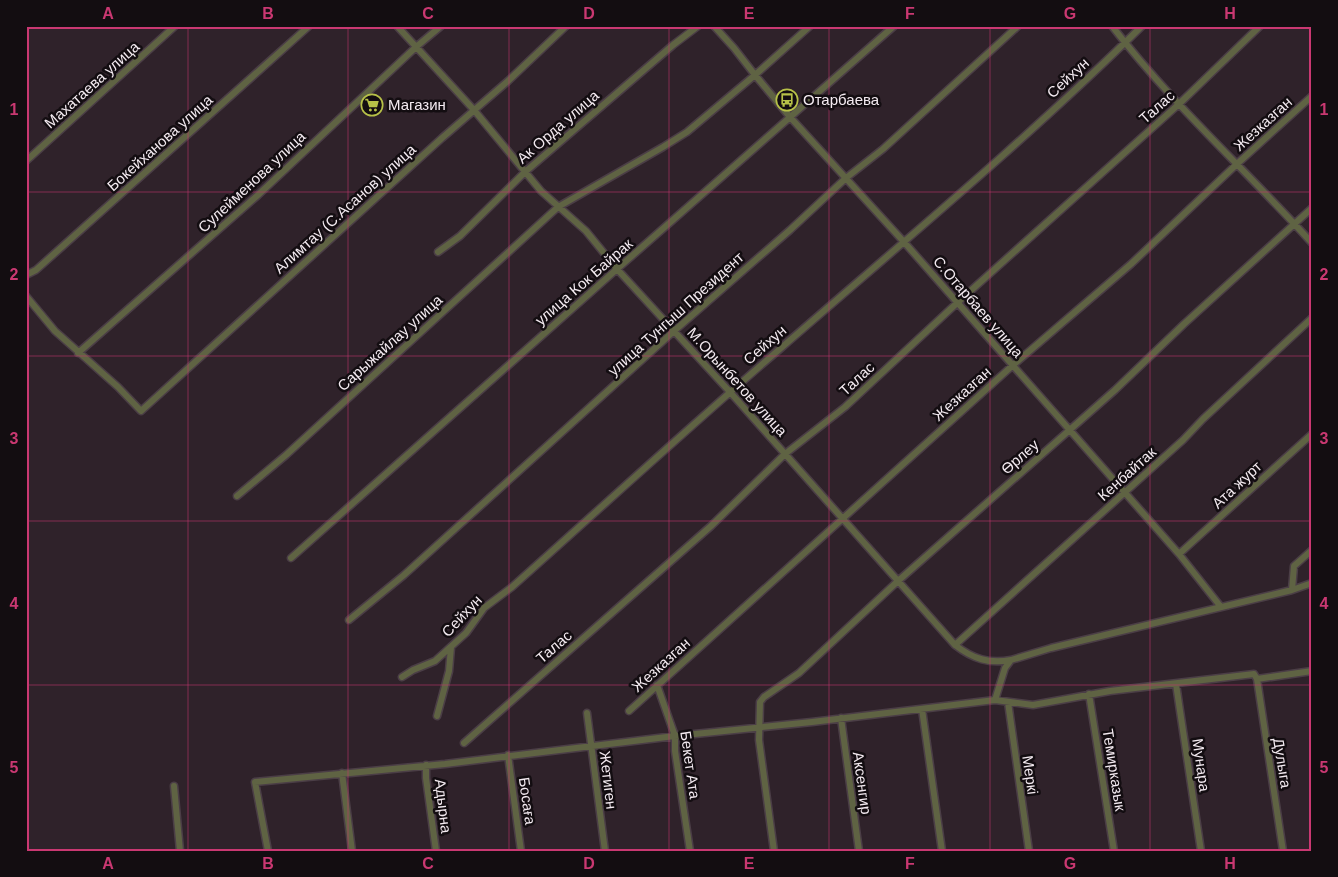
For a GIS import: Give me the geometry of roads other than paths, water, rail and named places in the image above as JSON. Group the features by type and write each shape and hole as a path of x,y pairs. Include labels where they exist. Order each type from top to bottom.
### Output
{"street":[{"name":"Махатаева улица","path":"26,162 175,26"},
{"name":"Бокейханова улица","path":"26,274 36,270 309,26"},
{"name":"М.Орынбетов улица","path":"398,26 474,110 541,190 586,231 617,269 730,392 955,645 967,654 978,659 999,662 1012,660 1051,648 1292,590 1312,583"},
{"name":"Сулейменова улица","path":"78,353 258,195 416,47 441,26"},
{"name":"Алимтау (С.Асанов) улица","path":"78,353 118,387 141,412 566,26"},
{"name":"Ак Орда улица","path":"438,252 460,236 526,172 665,52 698,26"},
{"name":"С.Отарбаев улица","path":"714,26 790,117 904,242 1125,492 1179,554 1221,607"},
{"name":"Сарыжайлау улица","path":"237,496 286,454 558,207 687,132 810,26"},
{"name":"улица Кок Байрак","path":"291,558 894,26"},
{"name":"улица Тунгыш Президент","path":"349,620 404,575 674,331 790,230 846,178 883,149 1018,26"},
{"path":"1112,26 1180,104 1312,243"},
{"name":"Сейхун","path":"402,677 435,661 451,647 466,633 484,608 512,587 730,392 904,242 1043,118 1142,26"},
{"name":"Талас","path":"464,744 711,526 784,454 845,407 1180,104 1260,26"},
{"name":"Жезказган","path":"629,711 1012,366 1131,264 1312,96"},
{"name":"Өрлеу","path":"774,851 759,740 760,702 764,697 799,673 898,581 1115,390 1312,208"},
{"path":"26,296 55,331 78,353"},
{"name":"Кенбайтак","path":"955,645 1125,492 1312,318"},
{"name":"Ата журт","path":"1179,554 1312,434"},
{"path":"1292,590 1294,566 1312,550"},
{"path":"437,716 449,671 451,647"},
{"path":"995,700 1005,668 1012,660"},
{"path":"268,851 255,782 426,764 445,764 508,755 995,700 1033,706 1089,694 1254,674 1257,679 1312,671"},
{"name":"Дулыга","path":"1257,679 1283,851"},
{"name":"Мунара","path":"1176,684 1201,851"},
{"name":"Бекет Ата","path":"658,686 675,736 675,751 690,851"},
{"name":"Темирказык","path":"1089,694 1114,851"},
{"name":"Меркі","path":"1008,702 1029,851"},
{"path":"922,709 942,851"},
{"name":"Жетиген","path":"587,713 605,851"},
{"name":"Аксенгир","path":"840,718 859,851"},
{"name":"Босаға","path":"508,755 521,851"},
{"name":"Адырна","path":"426,764 426,778 436,851"},
{"path":"342,773 352,851"},
{"path":"174,786 180,851"}],"place":[{"name":"Отарбаева","path":"787,100"},
{"name":"Магазин","path":"372,105"}]}
